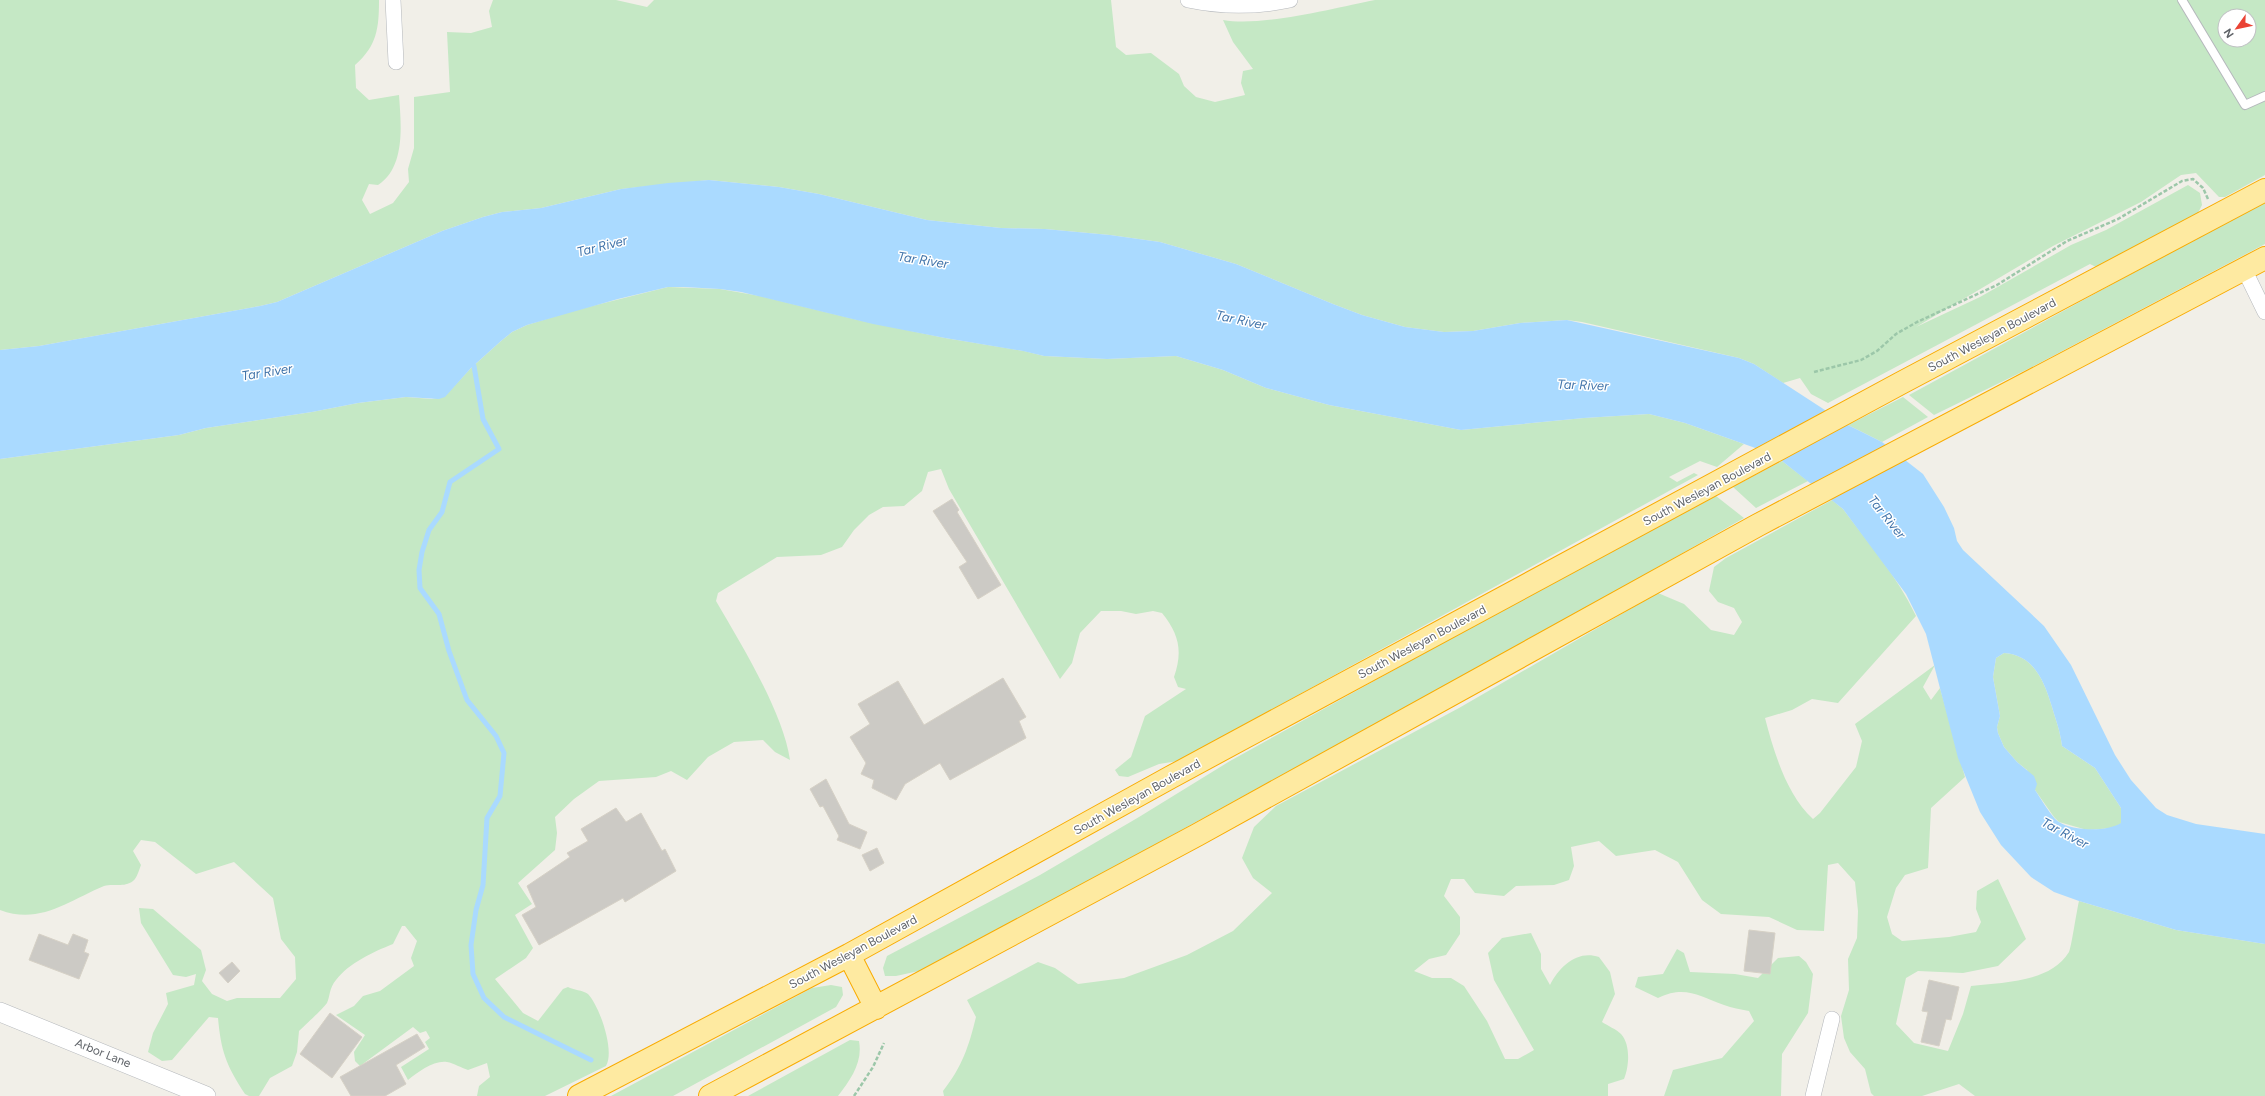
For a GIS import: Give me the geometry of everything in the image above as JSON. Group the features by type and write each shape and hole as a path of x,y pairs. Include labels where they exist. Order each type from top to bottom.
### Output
{"highway":[{"name":"South Wesleyan Boulevard","path":"580,1096 849,956 1172,777 1902,383 2265,190"},
{"path":"710,1096 1197,835 1758,525 1947,424 2265,258"},
{"path":"849,956 876,1008"}],"street":[{"path":"393,0 396,62"},
{"path":"1188,0 1202,3 1246,5 1290,0"},
{"path":"2244,269 2265,312"},
{"name":"Arbor Lane","path":"0,1012 206,1096"},
{"path":"1813,1096 1832,1020"}],"lane":[{"path":"2182,0 2245,105 2265,96"}],"path":[{"path":"1814,372 1861,360 1877,351 1896,334 1917,322 1997,285 2067,241 2118,219 2182,181 2193,179 2203,188 2217,216"},
{"path":"854,1096 873,1067 884,1043"}],"green space":[{"path":"0,0 379,0 375,36 368,51 355,65 356,88 369,100 399,95 401,131 400,144 393,167 387,177 378,185 369,184 362,200 370,214 393,203 409,182 408,169 414,148 414,97 450,92 447,32 471,33 492,27 489,11 493,0 616,0 647,7 654,0 1111,0 1116,47 1126,55 1151,53 1179,74 1184,86 1196,97 1215,102 1245,95 1241,83 1243,71 1253,69 1233,42 1223,20 1258,21 1278,19 1375,0 2265,0 2265,175 2225,197 2219,197 2196,173 2181,175 2141,202 2053,246 1916,327 1980,297 2071,245 2106,230 2188,185 2200,193 2202,205 2198,213 2096,267 2090,264 1828,403 1811,394 1800,378 1783,383 1754,364 1739,358 1582,322 1567,320 1520,323 1473,331 1444,332 1405,327 1362,315 1236,264 1160,242 1110,235 1045,229 1001,228 927,220 819,194 779,187 709,180 621,189 541,208 502,212 442,231 277,302 39,346 0,350"},
{"path":"2265,201 2265,244 2032,367 1934,415 1909,395"},
{"path":"668,287 720,289 760,296 858,320 1044,356 1107,359 1176,356 1223,370 1266,388 1329,405 1461,430 1584,418 1649,414 1685,423 1744,444 1717,467 1700,461 1669,477 1677,482 1694,473 1698,475 1178,761 1159,764 1128,777 1119,776 1115,770 1131,757 1145,716 1186,689 1178,687 1174,677 1177,668 1179,651 1176,636 1168,621 1162,613 1153,611 1136,614 1121,611 1101,611 1080,633 1072,663 1060,679 949,489 941,469 928,472 922,491 904,506 883,507 869,515 854,530 842,547 821,555 777,557 718,593 716,601 749,658 770,700 786,741 790,760 775,752 763,740 734,742 708,757 687,780 671,771 656,777 599,781 574,799 555,817 557,833 555,850 518,883 532,904 515,915 533,948 526,958 495,979 523,1013 538,1021 563,989 568,987 588,994 593,1000 605,1029 609,1050 606,1066 545,1096 477,1096 479,1086 490,1077 487,1063 468,1070 447,1062 437,1063 421,1070 408,1080 401,1067 429,1049 425,1042 430,1038 426,1031 420,1033 413,1027 360,1066 355,1061 354,1052 365,1035 336,1015 354,1006 363,996 380,991 414,966 411,958 417,941 405,926 402,926 393,944 354,963 341,974 332,986 327,1003 299,1031 297,1052 292,1066 270,1078 259,1096 249,1096 245,1094 233,1075 223,1049 218,1018 209,1017 172,1060 162,1061 148,1052 153,1033 168,1004 166,993 194,985 196,974 186,977 173,975 141,923 139,908 153,909 201,950 206,970 202,981 212,994 227,1001 237,998 280,998 296,979 295,957 281,939 273,898 234,862 196,874 155,842 141,840 133,851 141,865 136,878 130,883 104,886 66,904 41,913 28,915 14,914 0,910 0,459 179,435 206,428 312,412 358,403 406,397 432,399 445,396 471,368 512,332 527,325 572,311"},
{"path":"1903,397 1928,417 1882,442 1848,425"},
{"path":"1782,461 1808,481 1756,508 1733,487"},
{"path":"1716,496 1744,518 1588,607 928,969 896,976 885,976 883,968 887,956 1040,875 1139,817 1230,761 1495,614"},
{"path":"1832,500 1843,509 1882,561 1900,587 1916,616 1838,703 1812,699 1792,710 1765,718 1772,745 1782,772 1795,797 1813,819 1820,813 1856,767 1862,741 1855,724 1935,665 1923,687 1931,700 1940,688 1965,777 1931,808 1928,868 1905,875 1896,888 1887,917 1892,934 1902,941 1949,937 1976,932 1981,922 1976,909 1977,891 1998,879 2026,939 1998,966 1963,973 1918,971 1906,978 1896,1024 1914,1043 1948,1051 1963,1014 1971,986 2025,979 2050,970 2061,962 2070,949 2079,901 2176,930 2265,944 2265,1096 1975,1096 1959,1084 1922,1096 1874,1096 1871,1093 1865,1069 1850,1052 1844,1038 1841,1016 1849,990 1848,959 1857,938 1858,911 1855,882 1838,863 1828,865 1824,931 1797,930 1769,917 1721,914 1702,900 1678,862 1655,850 1616,856 1599,841 1571,847 1574,866 1569,880 1554,885 1516,886 1504,896 1475,893 1464,879 1451,879 1444,896 1460,917 1460,934 1446,955 1429,959 1414,971 1432,978 1451,978 1464,986 1487,1021 1505,1059 1518,1059 1534,1050 1494,980 1488,953 1502,938 1531,933 1541,954 1541,969 1550,985 1564,966 1570,961 1583,956 1591,955 1599,957 1610,972 1615,994 1602,1022 1621,1034 1628,1050 1628,1062 1624,1079 1608,1084 1608,1096 944,1096 943,1091 950,1082 964,1056 976,1017 967,1000 1038,962 1055,968 1078,984 1124,978 1187,955 1233,931 1272,893 1253,878 1242,858 1254,827 1276,806 1459,708 1658,593 1684,604 1711,630 1734,635 1742,622 1734,608 1718,602 1709,591 1714,567 1726,558"},
{"path":"2004,653 2023,659 2036,671 2049,697 2059,730 2062,746 2095,768 2121,808 2122,823 2113,828 2087,830 2059,822 2035,790 2027,770 2017,762 2004,747 1997,727 2000,716 1993,677 1996,658"},
{"path":"1677,949 1684,953 1690,972 1735,974 1758,978 1778,958 1799,956 1806,962 1813,974 1808,1013 1782,1054 1781,1096 1664,1096 1673,1070 1722,1058 1754,1021 1749,1011 1727,1006 1692,993 1676,992 1658,998 1635,987 1638,977 1663,974"},
{"path":"831,985 842,987 843,995 836,1007 673,1096 611,1096 812,988"},
{"path":"850,1040 859,1041 860,1049 858,1063 851,1077 838,1096 748,1096"}],"water":[{"name":"Tar River","path":"709,180 779,187 819,194 927,220 1001,228 1045,229 1110,235 1160,242 1236,264 1362,315 1405,327 1444,332 1473,331 1520,323 1567,320 1739,358 1754,364 1848,425 1882,442 1923,474 1944,507 1954,528 1957,541 1963,550 2044,626 2071,665 2115,755 2131,780 2156,808 2167,815 2196,824 2265,834 2265,944 2176,930 2054,892 2031,877 2001,845 1980,812 1958,758 1926,634 1906,594 1843,509 1782,461 1761,450 1685,423 1649,414 1584,418 1461,430 1329,405 1266,388 1223,370 1176,356 1107,359 1044,356 873,324 741,292 720,289 668,287 618,299 527,325 512,332 471,368 445,397 439,399 406,397 358,403 312,412 206,428 179,435 0,459 0,350 39,346 277,302 442,231 483,217 502,212 541,208 621,189","holes":["2004,653 2014,655 2030,664 2036,671 2049,697 2059,730 2062,746 2095,768 2121,808 2121,823 2107,828 2081,829 2059,822 2035,790 2037,784 2034,776 2017,762 2004,747 1997,727 2000,716 1993,677 1996,658"]}],"building":[{"path":"952,499 959,510 957,512 1001,585 978,599 959,567 967,562 933,511"},
{"path":"1003,678 1026,717 1019,721 1026,738 950,780 940,763 905,784 896,800 872,788 874,780 861,774 866,763 850,737 870,724 858,704 898,681 924,725"},
{"path":"826,779 849,824 867,832 860,849 837,840 839,836 823,806 820,807 810,789"},
{"path":"616,808 626,822 641,813 662,851 665,849 676,871 625,902 623,898 539,945 522,915 536,907 527,886 570,857 567,853 588,841 581,829"},
{"path":"877,848 884,863 870,871 862,855"},
{"path":"1749,930 1775,933 1770,974 1744,971"},
{"path":"39,934 68,945 73,934 88,940 84,952 89,954 79,979 29,960"},
{"path":"232,962 240,971 228,983 219,973"},
{"path":"1929,980 1959,987 1951,1020 1946,1019 1939,1046 1921,1042 1928,1012 1922,1011"},
{"path":"330,1013 362,1037 332,1078 300,1054"},
{"path":"417,1034 425,1047 396,1065 406,1084 385,1096 351,1096 340,1077"}],"waterway":[{"path":"474,366 483,419 499,449 450,482 442,512 429,530 422,552 419,570 420,588 439,614 449,651 467,700 496,736 504,753 500,796 487,818 483,885 476,910 471,945 473,974 484,998 504,1017 591,1060"}]}
